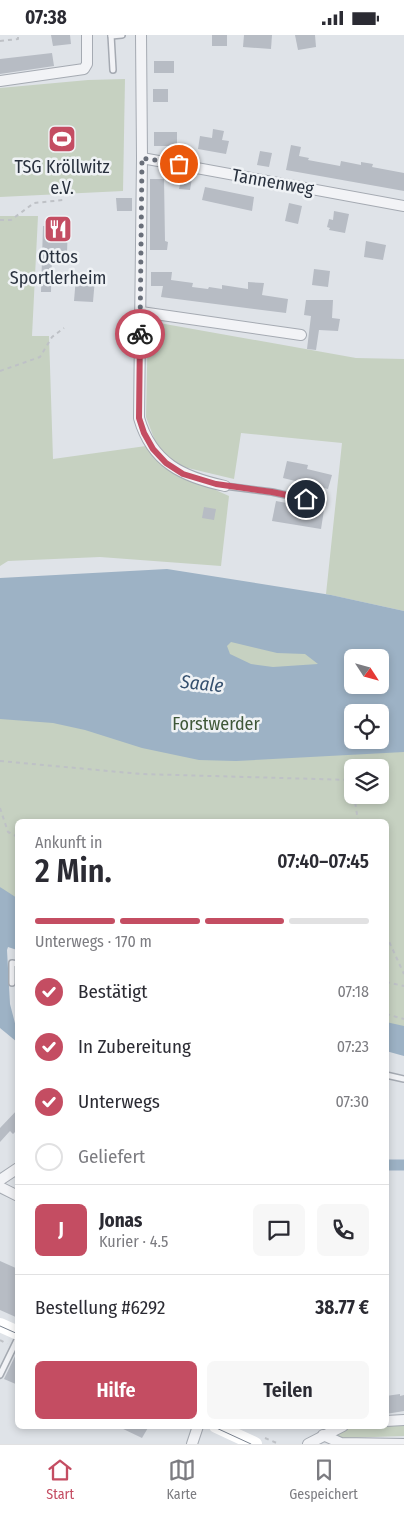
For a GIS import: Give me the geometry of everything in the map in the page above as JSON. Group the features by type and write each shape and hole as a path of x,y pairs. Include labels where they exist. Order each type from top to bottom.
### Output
{"main road":[{"path":"0,1325 15,1332"},
{"path":"222,1429 255,1444"}],"street":[{"path":"0,81 84,69 87,63 87,35"},
{"path":"141,35 142,158 139,418 144,433 153,449 166,463 183,474 225,486"},
{"name":"Tannenweg","path":"142,158 404,207"},
{"path":"140,312 300,335"},
{"path":"0,1180 15,1170"},
{"path":"0,1187 15,1194"},
{"path":"389,1421 404,1420"},
{"path":"192,1444 197,1429"},
{"path":"308,1444 337,1429"},
{"path":"323,1435 341,1443 404,1444"}],"lane":[{"path":"113,70 111,35 122,35"},
{"path":"225,486 272,492 323,503"},
{"path":"12,983 14,961"},
{"path":"389,1076 404,1079"},
{"path":"0,1375 15,1338"}],"path":[{"path":"0,41 18,39 18,36"},
{"path":"0,220 11,220 34,203 63,200"},
{"path":"0,371 40,357 52,337 64,328"},
{"path":"0,761 141,774 344,780"},
{"path":"355,804 358,819"},
{"path":"0,808 8,832 15,836"},
{"path":"389,942 404,974"},
{"path":"389,983 404,986"},
{"path":"389,1015 404,1019"}],"green space":[{"name":"TSG Kröllwitz e.V.","path":"125,79 123,191 0,197 0,88 88,80"},
{"path":"0,216 38,216 32,336 49,336 53,459 146,446 164,467 229,496 221,566 100,557 8,561 0,566"},
{"path":"148,321 356,358 404,359 404,611 326,594 342,443 241,433 234,479 175,465 158,449 146,417"},
{"name":"Forstwerder","path":"188,630 344,656 344,694 389,694 389,684 404,683 404,1029 389,1025 389,819 15,819 15,902 0,887 0,707"},
{"path":"404,1423 404,1436 344,1438 334,1436 345,1429 389,1429 389,1425"}],"water":[{"name":"Saale","path":"167,569 331,595 404,611 404,752 236,761 199,760 142,748 85,730 53,723 0,719 0,578","holes":["231,642 277,653 305,654 318,664 273,667 251,664 230,654 227,646"]},
{"path":"0,887 15,897 15,949 8,947 7,950 10,1004 15,1023 15,1040 0,1028"},
{"path":"389,1023 404,1026 404,1056 389,1052"}],"building":[{"path":"51,35 70,35 71,44 53,46"},
{"path":"212,35 227,35 227,46 212,46"},
{"path":"244,35 272,35 271,49 243,47"},
{"path":"295,35 315,35 316,47 298,50"},
{"path":"52,53 54,66 0,74 0,59"},
{"path":"154,61 174,61 174,73 154,73"},
{"path":"153,89 168,89 168,102 153,102"},
{"path":"213,129 224,131 222,140 229,141 226,154 198,149 200,136 212,138"},
{"path":"154,132 177,132 177,146 154,146"},
{"path":"291,145 301,147 299,156 309,158 308,160 340,166 341,161 361,165 361,162 373,164 372,167 404,173 404,191 286,170"},
{"path":"260,151 272,153 269,167 257,165"},
{"path":"182,176 192,178 190,190 179,189"},
{"path":"150,179 164,179 165,241 168,242 167,250 150,250"},
{"path":"205,187 254,197 252,211 202,200"},
{"path":"116,198 132,198 132,211 117,211"},
{"path":"289,203 302,206 298,224 285,221"},
{"path":"334,211 349,214 345,233 329,230 330,228 327,227 329,219 333,220"},
{"path":"53,223 68,223 67,253 52,253 51,292 41,292 43,226 53,226"},
{"path":"366,241 386,245 383,260 364,257"},
{"path":"314,269 330,271 328,287 312,285"},
{"path":"151,272 172,272 171,280 193,283 192,287 208,289 209,287 222,289 222,285 248,289 248,282 264,283 262,295 288,299 286,313 161,297 163,286 151,286"},
{"path":"76,277 95,278 93,302 74,301"},
{"path":"306,300 333,300 332,318 340,319 338,331 319,330 316,350 307,349 311,316 304,315"},
{"path":"287,461 308,465 307,469 332,475 328,489 283,478"},
{"path":"276,501 324,510 321,529 272,521"},
{"path":"204,507 216,509 214,520 202,518"},
{"path":"15,1112 15,1132 13,1134 10,1131 0,1142 0,1128"},
{"path":"0,1261 15,1268 15,1317 0,1310"},
{"path":"15,1356 15,1384 4,1379"},
{"path":"404,1395 404,1411 389,1414 389,1396"},
{"path":"123,1429 147,1429 142,1438"}],"waterway":[{"path":"389,1165 404,1165"}],"tram line":[{"path":"0,1326 15,1333"},
{"path":"218,1429 251,1444"}],"way so far":[{"path":"140,334 142,158 179,164"}],"place":[{"name":"TSG Kröllwitz e.V.","path":"62,139"},
{"name":"Ottos Sportlerheim","path":"58,229"}],"route":[{"path":"140,334 139,418 144,433 153,449 166,463 183,474 216,484 306,499"}]}
